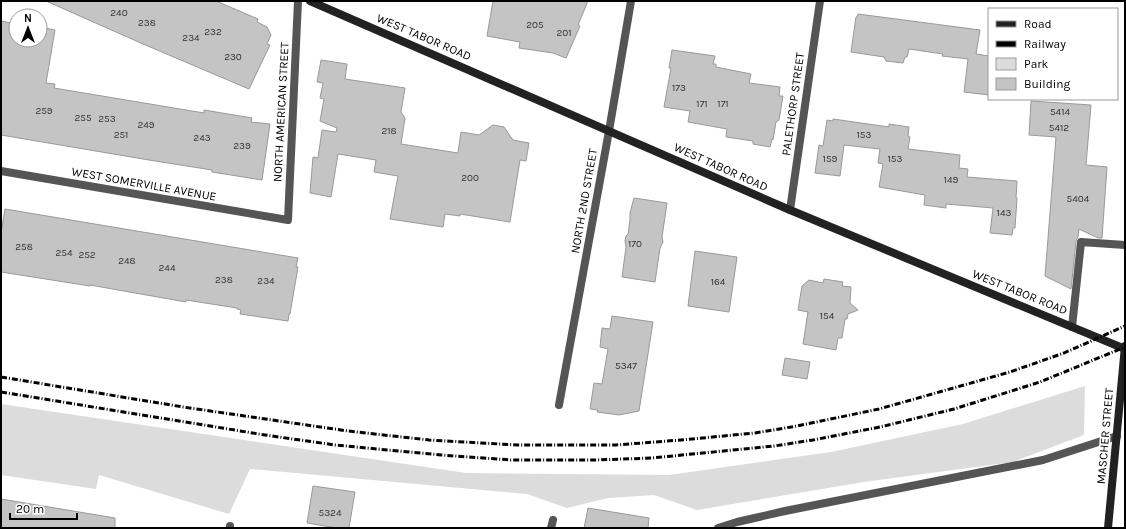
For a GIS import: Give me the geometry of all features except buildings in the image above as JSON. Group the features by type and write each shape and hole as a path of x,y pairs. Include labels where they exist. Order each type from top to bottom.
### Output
{"street":[{"name":"NORTH AMERICAN STREET","path":"284,219 288,220 298,1"},
{"name":"WEST TABOR ROAD","path":"310,1 790,210 1125,348"},
{"name":"NORTH 2ND STREET","path":"559,404 609,131 631,1"},
{"name":"PALETHORP STREET","path":"790,210 820,1"},
{"name":"WEST SOMERVILLE AVENUE","path":"1,172 284,219"},
{"path":"1072,327 1081,242 1125,245"},
{"name":"MASCHER STREET","path":"1108,528 1125,348"},
{"path":"718,528 736,522 785,511 1043,460 1117,436"}],"green space":[{"path":"1085,386 1084,435 1013,462 864,482 697,510 654,495 608,498 567,508 527,494 250,469 229,514 99,475 96,489 1,475 1,404 466,473 669,475 831,452 963,424"}],"railway":[{"path":"1,377 183,407 348,431 429,440 517,445 616,445 755,433 879,409 1010,372 1064,353 1125,326"},
{"path":"1,392 335,445 511,460 652,458 774,446 880,427 954,409 1040,382 1125,347"}]}
